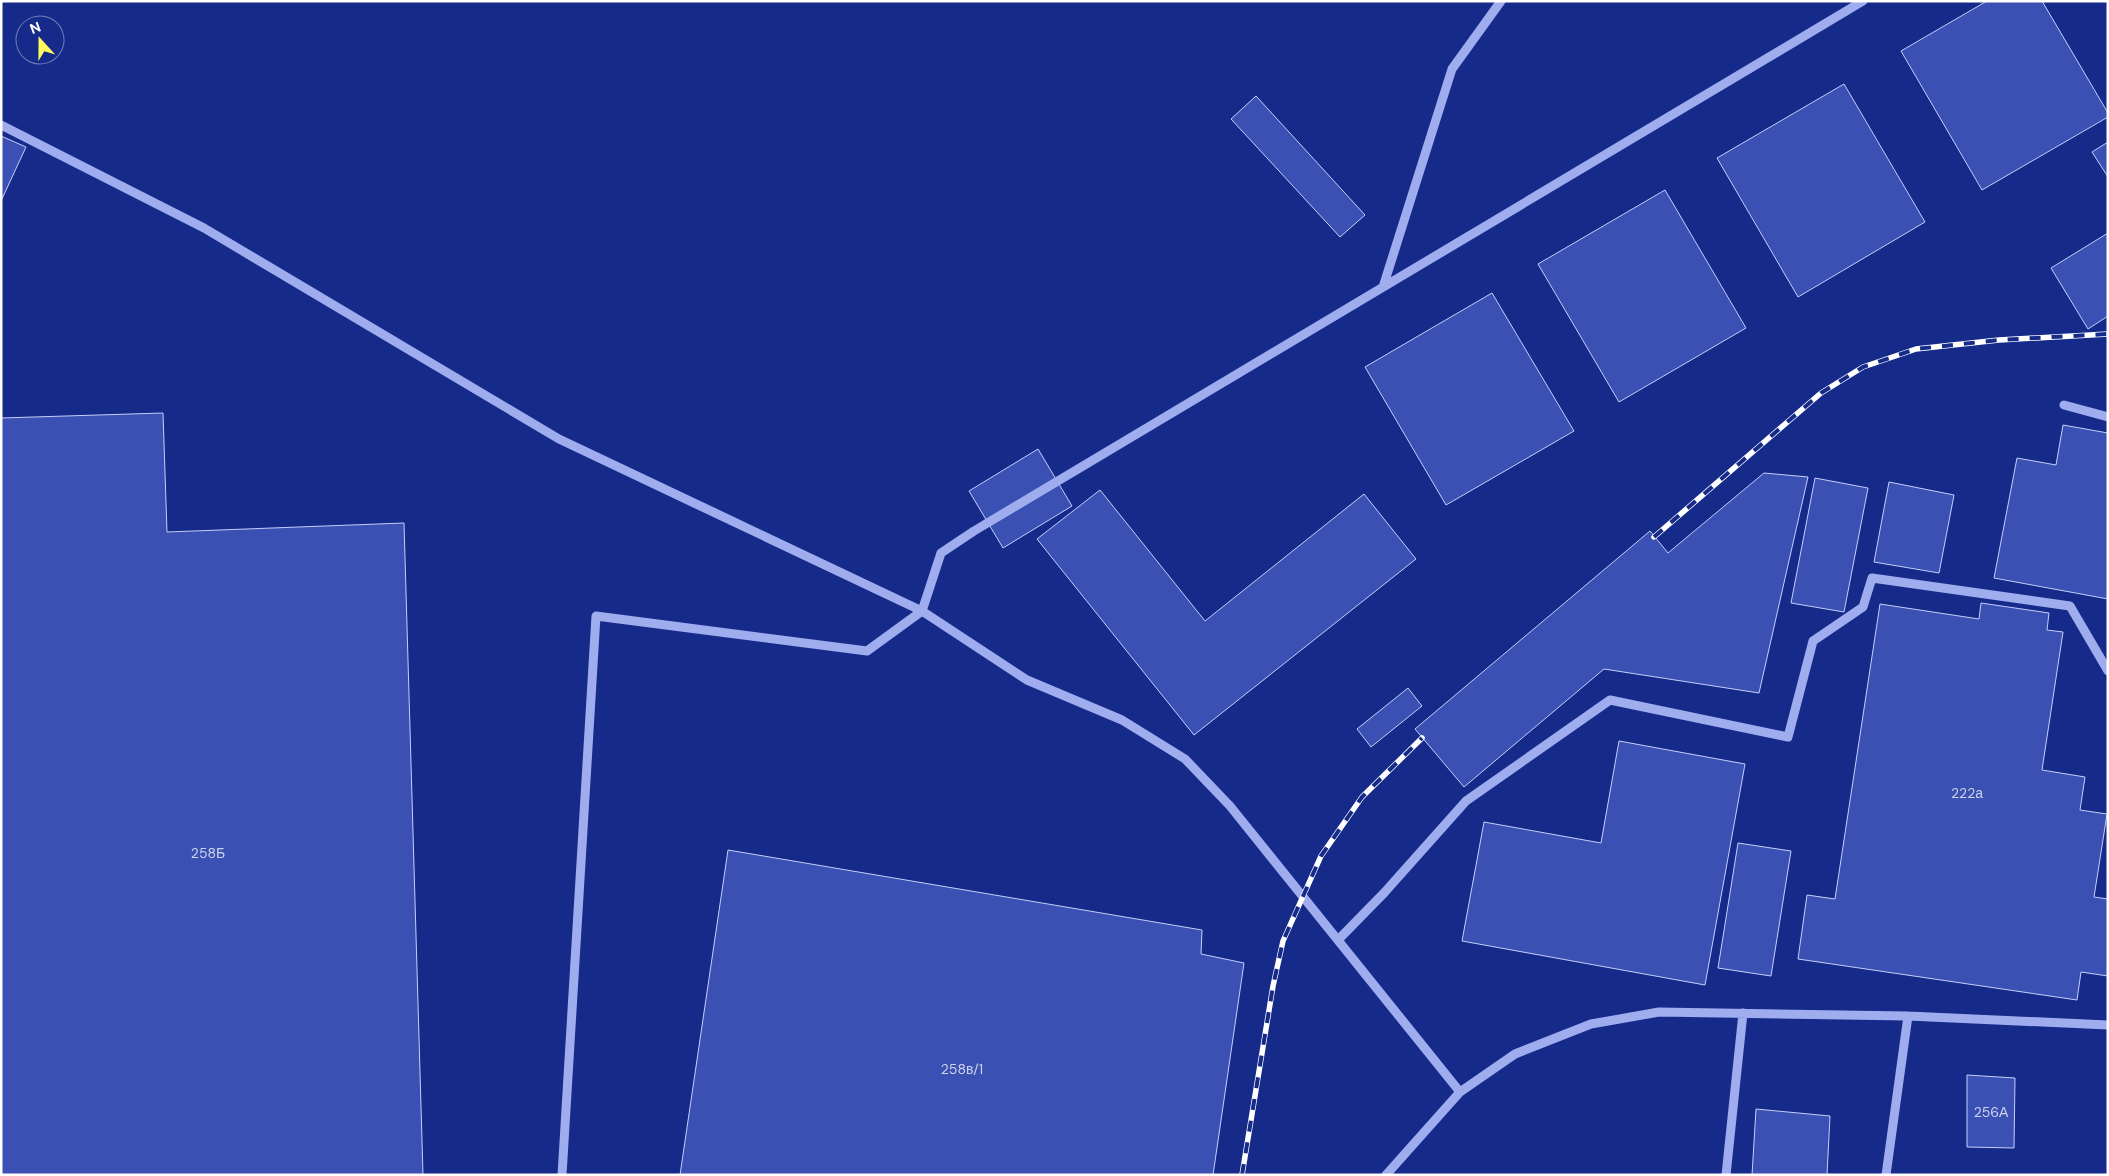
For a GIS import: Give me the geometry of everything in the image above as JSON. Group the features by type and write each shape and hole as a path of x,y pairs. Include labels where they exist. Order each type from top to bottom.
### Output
{"street":[{"path":"1383,287 1452,69 1501,1"},
{"path":"562,1175 596,616 867,651 922,611 941,553 974,530 1863,1"},
{"path":"1,125 204,228 559,439 922,611 1027,680 1122,720 1184,759 1230,806 1460,1092"},
{"path":"2064,405 2108,417"},
{"path":"1338,940 1384,893 1466,801 1610,700 1788,737 1813,641 1863,607 1872,578 2070,606 2108,671"},
{"path":"1386,1175 1460,1092 1515,1054 1591,1024 1659,1012 1908,1016 2108,1025"},
{"path":"1726,1175 1743,1013"},
{"path":"1886,1175 1908,1016"}],"building":[{"path":"1987,1 2042,1 2108,113 2108,117 1982,190 1901,51"},
{"path":"1844,84 1925,222 1798,297 1717,158"},
{"path":"1256,96 1365,215 1340,237 1231,119"},
{"path":"1,136 26,147 1,201"},
{"path":"2108,142 2108,177 2092,152"},
{"path":"1665,190 1746,328 1619,402 1538,264"},
{"path":"2108,233 2108,316 2088,329 2051,268"},
{"path":"1492,293 1574,431 1446,505 1365,367"},
{"path":"163,413 167,532 404,523 423,1175 1,1175 1,418"},
{"path":"2063,425 2108,433 2108,599 1994,578 2017,458 2056,465"},
{"path":"1038,449 1072,506 1003,548 969,491"},
{"path":"1764,473 1808,477 1759,693 1604,669 1464,787 1415,729 1650,531 1668,553"},
{"path":"1815,478 1868,488 1844,612 1791,603"},
{"path":"1889,482 1954,495 1939,573 1874,562"},
{"path":"1100,490 1205,621 1364,494 1416,559 1194,735 1037,539"},
{"path":"1981,603 2049,613 2047,630 2063,632 2042,770 2085,777 2080,810 2107,814 2094,897 2108,899 2108,976 2081,972 2077,1000 1798,959 1807,895 1835,899 1880,604 1979,619"},
{"path":"1408,688 1422,706 1371,747 1357,729"},
{"path":"1619,741 1745,764 1705,985 1462,941 1484,822 1601,843"},
{"path":"1738,843 1791,851 1771,976 1718,968"},
{"path":"728,850 1202,930 1201,954 1244,963 1213,1175 680,1175"},
{"path":"1967,1075 2015,1078 2014,1148 1967,1147"},
{"path":"1756,1109 1830,1116 1827,1175 1752,1175"}],"railway":[{"path":"1654,537 1821,393 1863,367 1916,349 1999,340 2108,334"},
{"path":"1242,1175 1273,986 1283,941 1321,856 1362,797 1422,738"}]}
